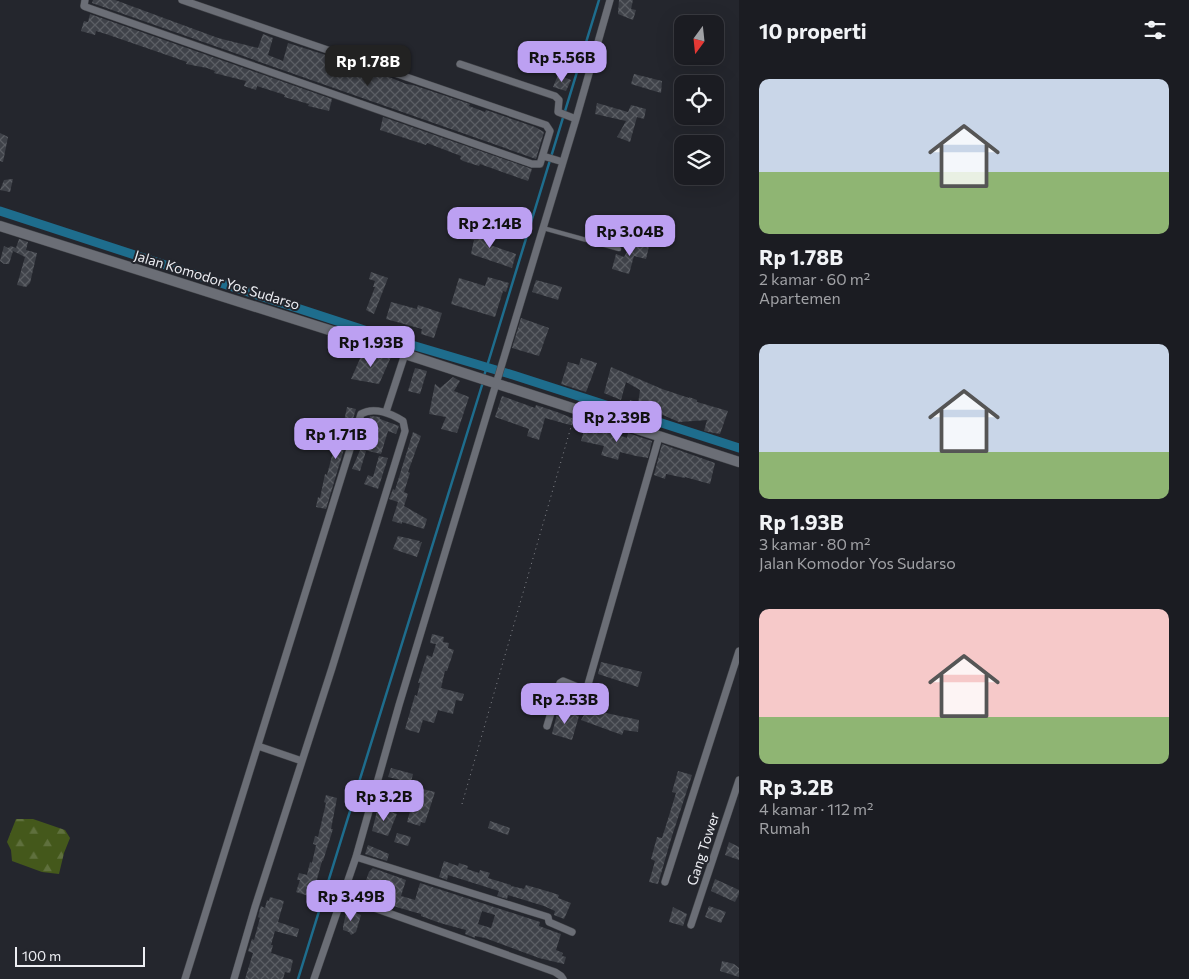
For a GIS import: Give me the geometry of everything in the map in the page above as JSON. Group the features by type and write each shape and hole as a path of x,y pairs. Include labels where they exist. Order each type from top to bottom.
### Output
{"street":[{"path":"85,0 84,6 86,7 532,164 540,164 545,157 550,131 546,126 182,0"},
{"path":"314,979 356,857 495,381 543,228 610,0"},
{"path":"460,64 556,96 559,100 558,112 575,118"},
{"path":"545,157 561,162"},
{"name":"Jalan Komodor Yos Sudarso","path":"0,226 474,376 495,381 576,410 739,462"},
{"path":"386,412 405,354"},
{"path":"185,979 361,414 367,411 386,412 403,421 405,431 234,979"},
{"path":"547,726 560,683 563,681 580,688 587,688 659,437"},
{"path":"665,882 739,651"},
{"path":"258,746 302,761"},
{"name":"Gang Tower","path":"691,925 739,780"},
{"path":"356,857 548,917 549,922 572,932"},
{"path":"343,897 555,972 563,979"}],"lane":[{"path":"543,228 619,249"}],"path":[{"path":"462,804 576,410"}],"green space":[{"path":"16,819 33,819 65,830 70,838 59,874 42,872 12,861 11,850 7,842"}],"building":[{"path":"93,0 115,0 218,38 258,48 263,34 273,38 268,55 283,61 288,43 332,57 332,59 348,65 349,63 359,66 358,68 377,75 378,73 382,74 406,84 470,104 469,106 485,112 486,110 535,127 544,132 536,159 92,3"},
{"path":"619,0 633,0 631,9 636,10 633,20 618,14"},
{"path":"90,14 332,99 329,111 308,106 309,104 284,97 285,95 257,86 256,90 244,86 246,81 214,73 215,71 207,68 186,64 187,62 106,34 96,31 95,35 81,31 84,21 88,22"},
{"path":"634,74 662,81 661,93 631,84"},
{"path":"558,75 571,80 566,91 553,87"},
{"path":"597,103 628,112 631,105 646,109 644,119 637,117 630,142 617,137 626,121 595,114"},
{"path":"383,117 532,169 528,181 480,164 479,166 463,161 460,159 461,156 427,143 426,145 380,130"},
{"path":"0,133 8,137 3,162 0,161"},
{"path":"13,179 10,192 0,190 4,180"},
{"path":"474,228 493,235 490,245 516,254 512,268 471,254 474,240 470,239"},
{"path":"19,239 28,242 26,250 37,253 30,283 26,287 17,285 25,257 13,251 9,264 4,264 0,261 4,246 16,248"},
{"path":"633,241 649,246 646,259 634,256 629,274 612,269 616,254 624,257"},
{"path":"371,272 388,278 374,314 366,310 375,287 373,287 375,281 369,279"},
{"path":"488,277 509,283 506,292 503,291 495,317 451,304 459,278 485,286"},
{"path":"536,280 562,287 558,300 532,292"},
{"path":"391,302 417,309 418,305 442,313 434,338 421,334 422,329 386,319"},
{"path":"521,318 549,328 539,356 512,348"},
{"path":"339,340 355,345 352,351 337,346"},
{"path":"363,352 377,358 379,353 391,357 379,384 351,379"},
{"path":"581,358 597,363 586,392 561,384 568,362 579,365"},
{"path":"611,367 662,389 728,411 720,434 704,431 707,420 679,422 656,412 657,409 638,404 640,390 626,382 621,400 604,393"},
{"path":"415,368 427,371 420,394 408,391"},
{"path":"453,377 460,381 454,391 469,397 457,433 441,429 446,417 429,414 435,384 440,388"},
{"path":"502,396 535,408 536,405 584,423 581,428 545,418 539,440 527,436 529,429 495,417"},
{"path":"630,400 637,402 635,411 628,410"},
{"path":"347,407 356,409 326,509 316,507 325,474 327,475 334,453 339,431 342,431"},
{"path":"370,416 380,417 380,419 399,426 396,434 388,431 381,454 364,450 366,451 360,471 352,469 366,436"},
{"path":"586,423 627,438 628,433 652,441 648,458 620,452 618,460 601,455 604,446 581,441"},
{"path":"413,432 421,436 408,472 410,473 404,492 408,494 404,506 427,519 424,529 392,521 398,502 389,499 393,489 395,490"},
{"path":"662,444 715,463 710,484 685,477 666,474 665,479 654,475"},
{"path":"379,456 388,458 378,489 364,484 368,475 373,477"},
{"path":"398,536 420,541 419,543 422,542 417,557 393,549"},
{"path":"432,634 444,637 443,642 449,643 448,648 454,650 447,671 445,671 441,688 464,694 462,701 456,700 453,714 438,710 434,723 423,720 419,733 405,729 415,695 417,696 420,683 418,683 427,655 432,657 436,644 430,643"},
{"path":"601,662 642,672 638,687 598,674"},
{"path":"587,709 639,720 638,732 624,730 622,735 581,720"},
{"path":"558,710 579,716 572,740 552,734"},
{"path":"391,768 413,774 410,786 435,792 425,823 421,822 420,826 407,822 412,804 408,803 408,800 396,796 400,780 388,777"},
{"path":"678,771 692,775 658,884 649,882 655,861 651,859 657,837 662,838 676,793 672,792"},
{"path":"326,795 337,798 331,829 333,829 314,890 317,891 315,898 296,892 300,880 297,880 299,873 307,875 310,862 312,863 316,845 313,844 315,836 318,837"},
{"path":"378,807 397,814 388,836 372,831"},
{"path":"490,821 510,828 508,835 488,828"},
{"path":"397,833 411,837 408,846 394,842"},
{"path":"729,842 739,847 739,860 725,855"},
{"path":"368,845 389,854 387,861 365,854"},
{"path":"444,861 458,866 459,863 468,866 467,869 479,873 480,870 490,873 488,878 511,886 524,889 526,885 550,892 559,895 558,898 571,903 564,919 554,915 555,911 544,906 508,895 507,899 497,896 499,891 448,875 447,880 439,877"},
{"path":"373,868 406,880 401,896 415,900 420,883 540,922 539,926 561,934 556,950 563,953 562,956 566,957 564,964 539,958 485,938 475,936 475,938 465,934 466,930 440,923 421,916 421,914 379,902 378,904 360,897 369,872","holes":["482,911 495,915 491,928 478,924"]},
{"path":"715,879 739,890 735,902 711,891"},
{"path":"270,897 284,901 278,922 299,929 297,937 275,931 271,945 273,945 271,953 293,960 290,973 285,972 283,979 245,979 253,953 248,951 252,939 254,940 260,918 258,917 260,909 261,906 265,908"},
{"path":"709,906 726,912 721,923 705,917"},
{"path":"673,907 687,914 683,926 669,922"},
{"path":"351,911 361,915 356,932 351,935 343,930 343,927 346,913"},
{"path":"722,961 734,964 739,968 739,977 720,971"}],"waterway":[{"path":"484,376 599,0"},
{"path":"0,211 395,340 513,375 739,448"},
{"path":"298,979 483,382"}]}
